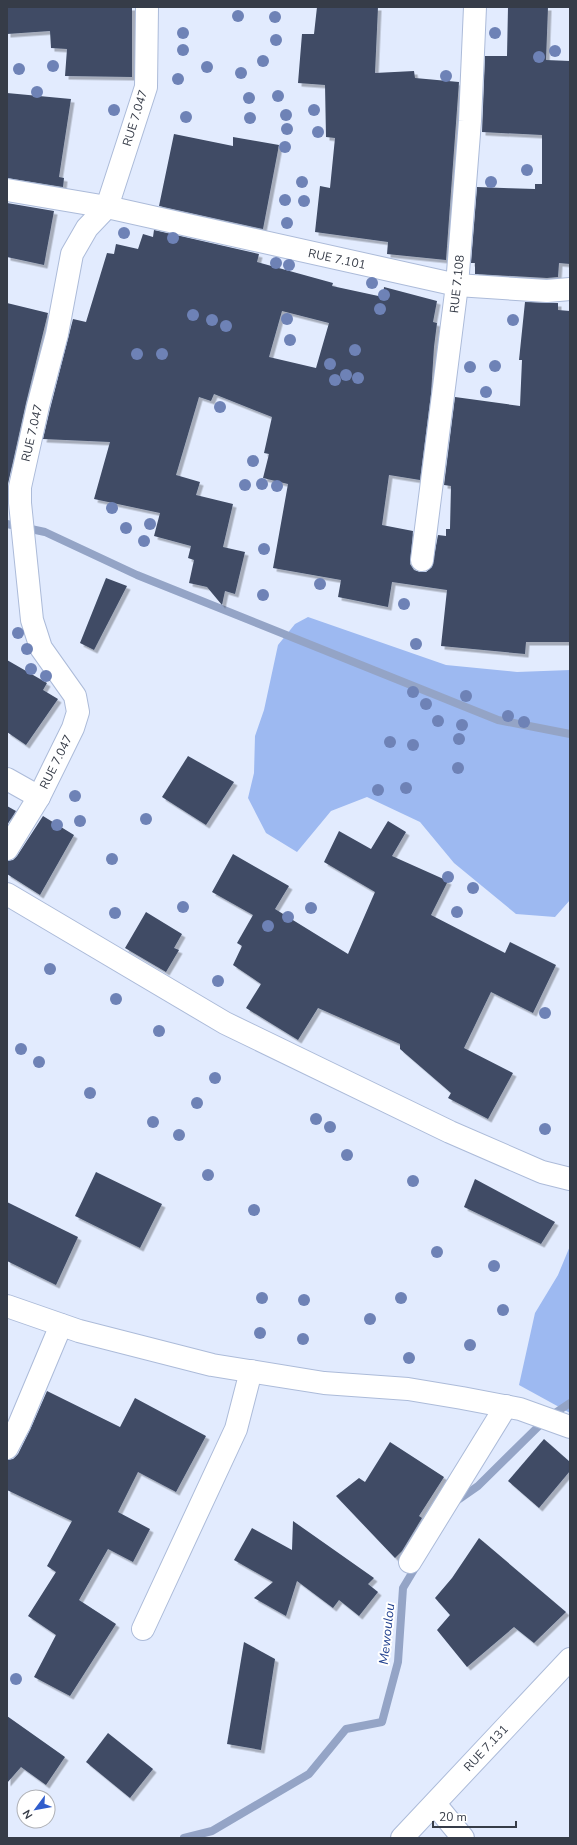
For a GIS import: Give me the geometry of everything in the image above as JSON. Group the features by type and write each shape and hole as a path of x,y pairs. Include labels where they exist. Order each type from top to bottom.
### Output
{"street":[{"name":"RUE 7.047","path":"7,849 39,798 73,728 78,712 75,696 41,648 32,620 20,503 20,487 38,406 57,334 72,254 87,228 107,207 146,87 147,7"},
{"name":"RUE 7.108","path":"422,560 457,286 470,120 475,7"},
{"name":"RUE 7.101","path":"7,190 107,207 457,286 547,291 570,290"},
{"path":"7,779 39,798"},
{"path":"7,894 226,1023 450,1132 542,1172 570,1179"},
{"path":"7,1306 79,1331 212,1365 324,1383 408,1389 520,1408 570,1427"},
{"path":"7,1448 19,1425 61,1324"},
{"path":"143,1629 236,1429 251,1371"},
{"path":"410,1562 506,1406"},
{"name":"RUE 7.131","path":"402,1838 570,1659"},
{"path":"434,1804 463,1838"}],"shaded area":[{"path":"308,617 446,665 517,672 570,670 570,900 555,917 516,914 454,863 420,822 367,797 331,811 297,852 266,833 248,798 254,773 255,736 264,710 278,645 295,624"},
{"path":"570,1246 570,1413 519,1385 535,1313 558,1275"}],"building":[{"path":"7,7 132,7 132,77 65,76 67,49 51,48 50,31 7,34"},
{"path":"317,7 378,7 375,73 414,71 415,78 459,82 446,260 387,254 388,242 315,232 320,186 330,188 335,138 326,137 325,85 298,83 302,34 314,34"},
{"path":"508,7 548,7 546,60 570,61 570,264 559,263 558,277 547,278 475,274 475,263 471,263 477,187 535,189 535,184 542,184 542,135 482,132 485,56 507,56"},
{"path":"7,93 71,99 59,177 64,178 63,187 7,178"},
{"path":"174,134 233,146 233,137 279,145 263,229 159,206"},
{"path":"7,203 54,211 44,265 7,257"},
{"path":"154,230 259,254 257,262 333,283 332,286 383,297 384,287 437,301 433,322 437,323 431,394 420,480 389,475 382,525 413,531 410,564 414,570 420,572 426,572 432,567 438,535 446,536 446,529 450,529 451,486 444,485 455,397 520,406 522,360 519,360 525,302 558,303 558,310 570,311 570,642 526,642 525,654 441,646 447,590 392,582 388,607 338,597 341,580 273,568 288,484 263,478 269,454 264,453 272,417 214,394 211,401 199,397 176,475 200,482 196,495 233,504 223,547 245,552 235,594 225,591 222,605 207,587 189,583 194,560 188,558 191,546 154,536 160,513 94,499 110,442 43,439 73,319 86,322 107,253 114,254 116,244 138,249 143,234 153,237","holes":["282,311 329,323 316,368 269,357"]},
{"path":"7,303 48,313 8,484 8,495"},
{"path":"106,578 127,586 94,650 80,643"},
{"path":"7,660 47,683 43,690 58,699 26,745 7,732"},
{"path":"188,756 234,782 206,825 162,797"},
{"path":"7,806 16,811 7,825"},
{"path":"43,816 74,835 40,895 7,874 7,861 13,860 17,856"},
{"path":"388,821 406,832 392,856 448,881 431,915 505,953 510,942 556,965 533,1013 491,992 464,1048 513,1073 488,1119 448,1098 451,1093 400,1049 400,1044 318,1008 298,1040 246,1008 261,984 233,965 242,946 237,943 253,915 212,892 233,854 289,886 275,909 348,954 375,892 324,862 339,831 371,849"},
{"path":"146,912 182,934 174,948 179,950 166,972 125,948"},
{"path":"96,1172 162,1204 140,1248 75,1216"},
{"path":"475,1179 555,1222 541,1244 464,1207"},
{"path":"7,1202 78,1237 56,1285 7,1261"},
{"path":"47,1391 120,1427 135,1398 206,1436 176,1492 138,1472 118,1512 150,1529 133,1562 108,1549 79,1600 116,1624 70,1696 34,1677 56,1635 28,1616 56,1572 47,1566 72,1521 7,1490 7,1460 13,1459 18,1454"},
{"path":"544,1439 570,1462 570,1471 539,1508 508,1481"},
{"path":"390,1442 444,1477 419,1516 422,1518 402,1551 395,1558 336,1496 359,1478 365,1482"},
{"path":"293,1521 374,1578 368,1584 378,1592 359,1616 339,1600 333,1608 297,1581 286,1616 254,1598 273,1582 234,1560 252,1528 292,1550"},
{"path":"479,1538 566,1612 534,1643 514,1627 467,1667 437,1630 450,1615 435,1598 452,1578"},
{"path":"244,1642 275,1659 261,1750 227,1744"},
{"path":"7,1716 65,1757 46,1785 21,1767 7,1783"},
{"path":"108,1733 153,1769 130,1798 86,1762"}],"waterway":[{"path":"7,524 45,532 137,575 498,720 570,734"},
{"name":"Mewoulou","path":"455,1502 478,1486 546,1419 570,1403"},
{"name":"Mewoulou","path":"184,1838 212,1831 309,1774 346,1729 382,1722 398,1662 403,1588 418,1563"}]}
